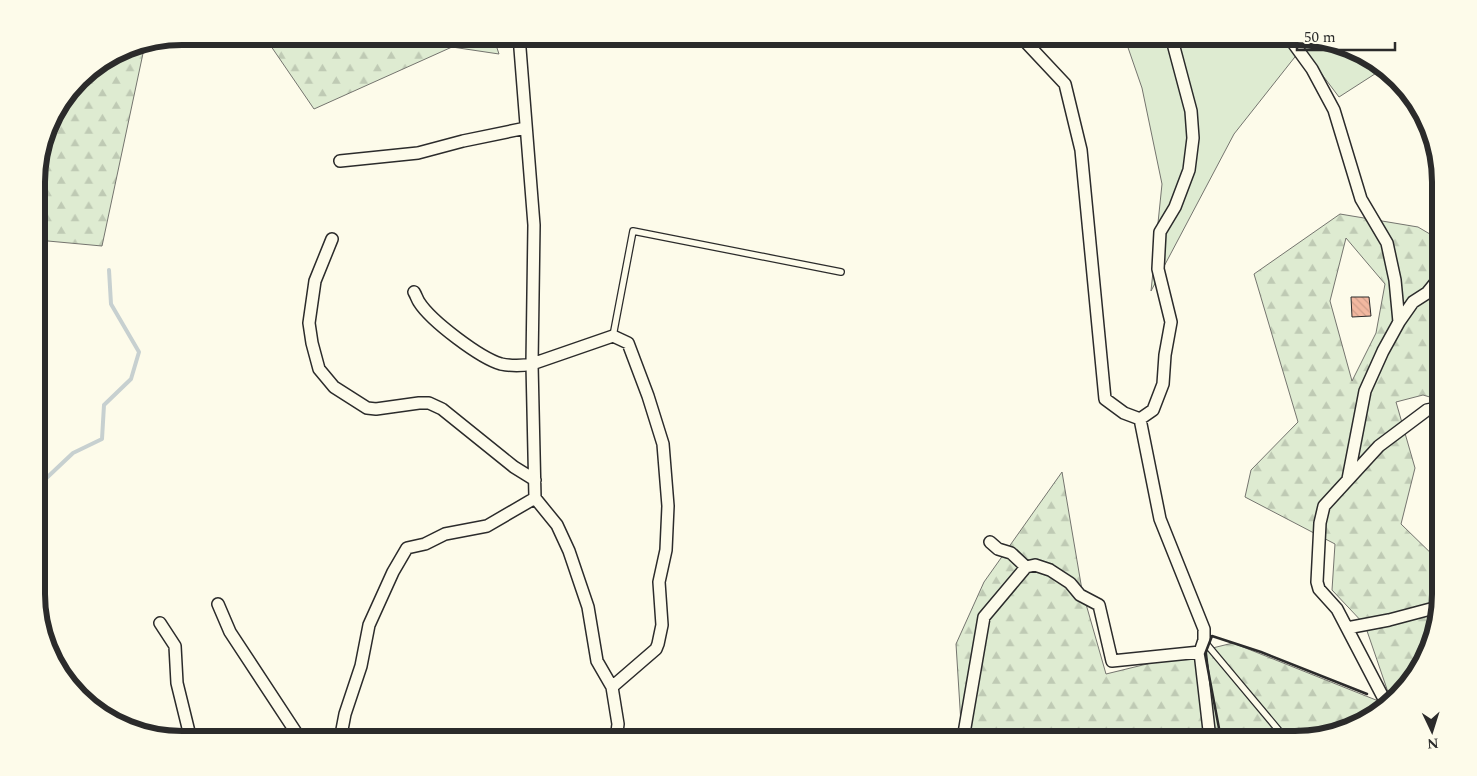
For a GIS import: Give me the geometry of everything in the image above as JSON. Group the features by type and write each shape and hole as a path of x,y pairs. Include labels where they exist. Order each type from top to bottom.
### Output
{"street":[{"path":"520,45 534,225 532,364 535,498 557,524 569,551 588,607 597,661 612,687 618,724 617,731"},
{"path":"1028,45 1064,84 1081,150 1105,399 1124,413 1140,419"},
{"path":"1140,419 1153,410 1163,384 1165,355 1171,322 1158,269 1160,232 1175,208 1189,170 1193,138 1191,110 1173,45"},
{"path":"1295,45 1312,69 1334,110 1361,199 1387,243 1395,280 1399,322"},
{"path":"340,161 418,153 463,141 526,128"},
{"path":"332,239 315,281 309,323 319,369 334,387 367,408 376,410 419,403 429,403 442,409 514,467 535,480"},
{"path":"1348,479 1365,391 1383,351 1399,322 1414,302 1432,287"},
{"path":"414,292 420,303 434,319 476,351 500,364 517,366 532,364 613,336 628,343 648,396 663,444 668,506 666,550 659,582 662,625 658,644 656,649 612,687"},
{"path":"1384,698 1337,609 1319,589 1317,582 1320,523 1324,506 1379,446 1427,410 1432,409"},
{"path":"1140,419 1160,519 1204,629 1204,640 1200,652 1209,731"},
{"path":"341,731 344,714 361,666 369,625 393,572 407,548 425,544 445,534 487,526 535,498"},
{"path":"990,542 998,549 1011,553 1026,567"},
{"path":"964,731 984,617 1026,567 1035,565 1050,570 1070,583 1080,595 1099,604 1112,661 1200,652"},
{"path":"218,604 230,632 295,731"},
{"path":"1347,628 1389,620 1431,609"},
{"path":"160,623 175,646 177,683 189,731"}],"lane":[{"path":"613,336 633,231 841,272"},
{"path":"1204,640 1279,731"}],"green space":[{"path":"270,45 496,45 499,54 452,47 314,109"},
{"path":"1127,45 1313,46 1347,55 1377,72 1339,97 1302,48 1234,134 1151,291 1162,184 1142,88"},
{"path":"144,51 102,246 45,241 46,164 55,130 68,106 85,85 114,63"},
{"path":"1340,214 1418,227 1432,235 1432,398 1423,395 1396,402 1415,468 1401,524 1432,554 1432,603 1425,638 1418,654 1409,670 1388,694 1365,625 1332,590 1335,544 1245,497 1251,470 1298,422 1254,274","holes":["1346,238 1385,284 1376,333 1352,381 1330,301"]},
{"path":"1062,472 1082,590 1106,674 1233,643 1379,701 1355,717 1339,724 1304,731 961,731 956,644 984,582"}],"building":[{"path":"1351,297 1369,297 1371,316 1352,317"}],"waterway":[{"path":"45,479 73,453 102,439 104,405 131,379 139,352 111,304 109,270"}],"wall":[{"path":"1219,731 1205,654 1212,636 1261,652 1367,694"}]}
